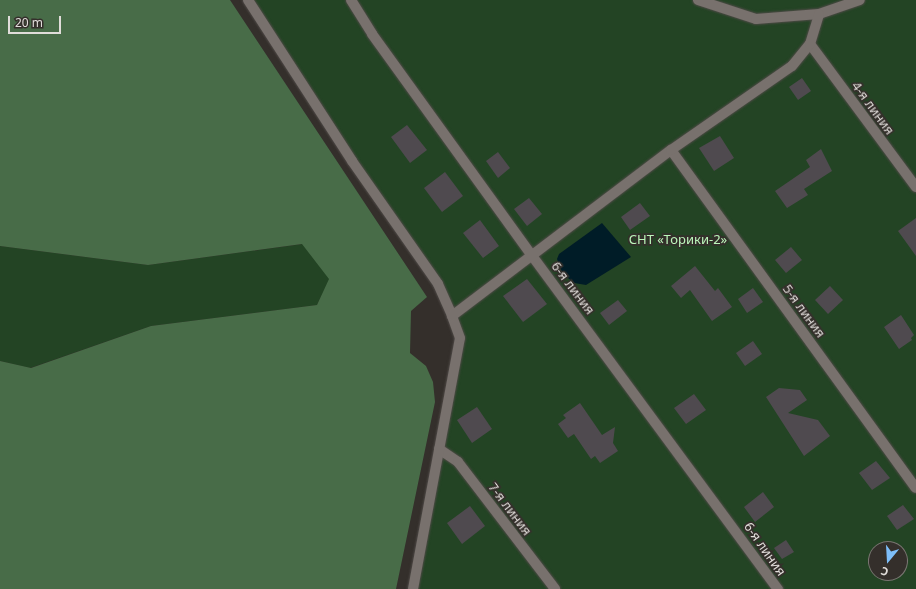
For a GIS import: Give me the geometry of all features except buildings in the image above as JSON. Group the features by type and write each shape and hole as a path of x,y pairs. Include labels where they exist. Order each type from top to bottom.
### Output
{"street":[{"path":"248,0 352,161 438,284 460,338 413,589"},
{"name":"6-я линия","path":"351,0 372,34 533,257 778,589"},
{"path":"698,0 756,19 819,14 860,0"},
{"path":"452,316 533,257 671,150 792,66 810,44 819,14"},
{"name":"4-я линия","path":"810,44 916,188"},
{"name":"5-я линия","path":"671,150 916,488"},
{"name":"7-я линия","path":"439,449 458,462 555,589"}],"green space":[{"path":"0,0 230,0 427,297 411,311 410,353 426,366 433,382 435,402 396,589 0,589 0,361 31,368 151,326 317,305 329,279 302,244 148,265 0,246"},
{"name":"СНТ «Торики-2»","path":"248,0 916,0 916,589 413,589 460,338 449,307"},
{"path":"303,244 330,279 317,305 151,326 30,368 0,361 0,246 148,265"}],"water":[{"path":"602,223 631,257 586,285 574,283 562,273 557,259 559,254"}]}
